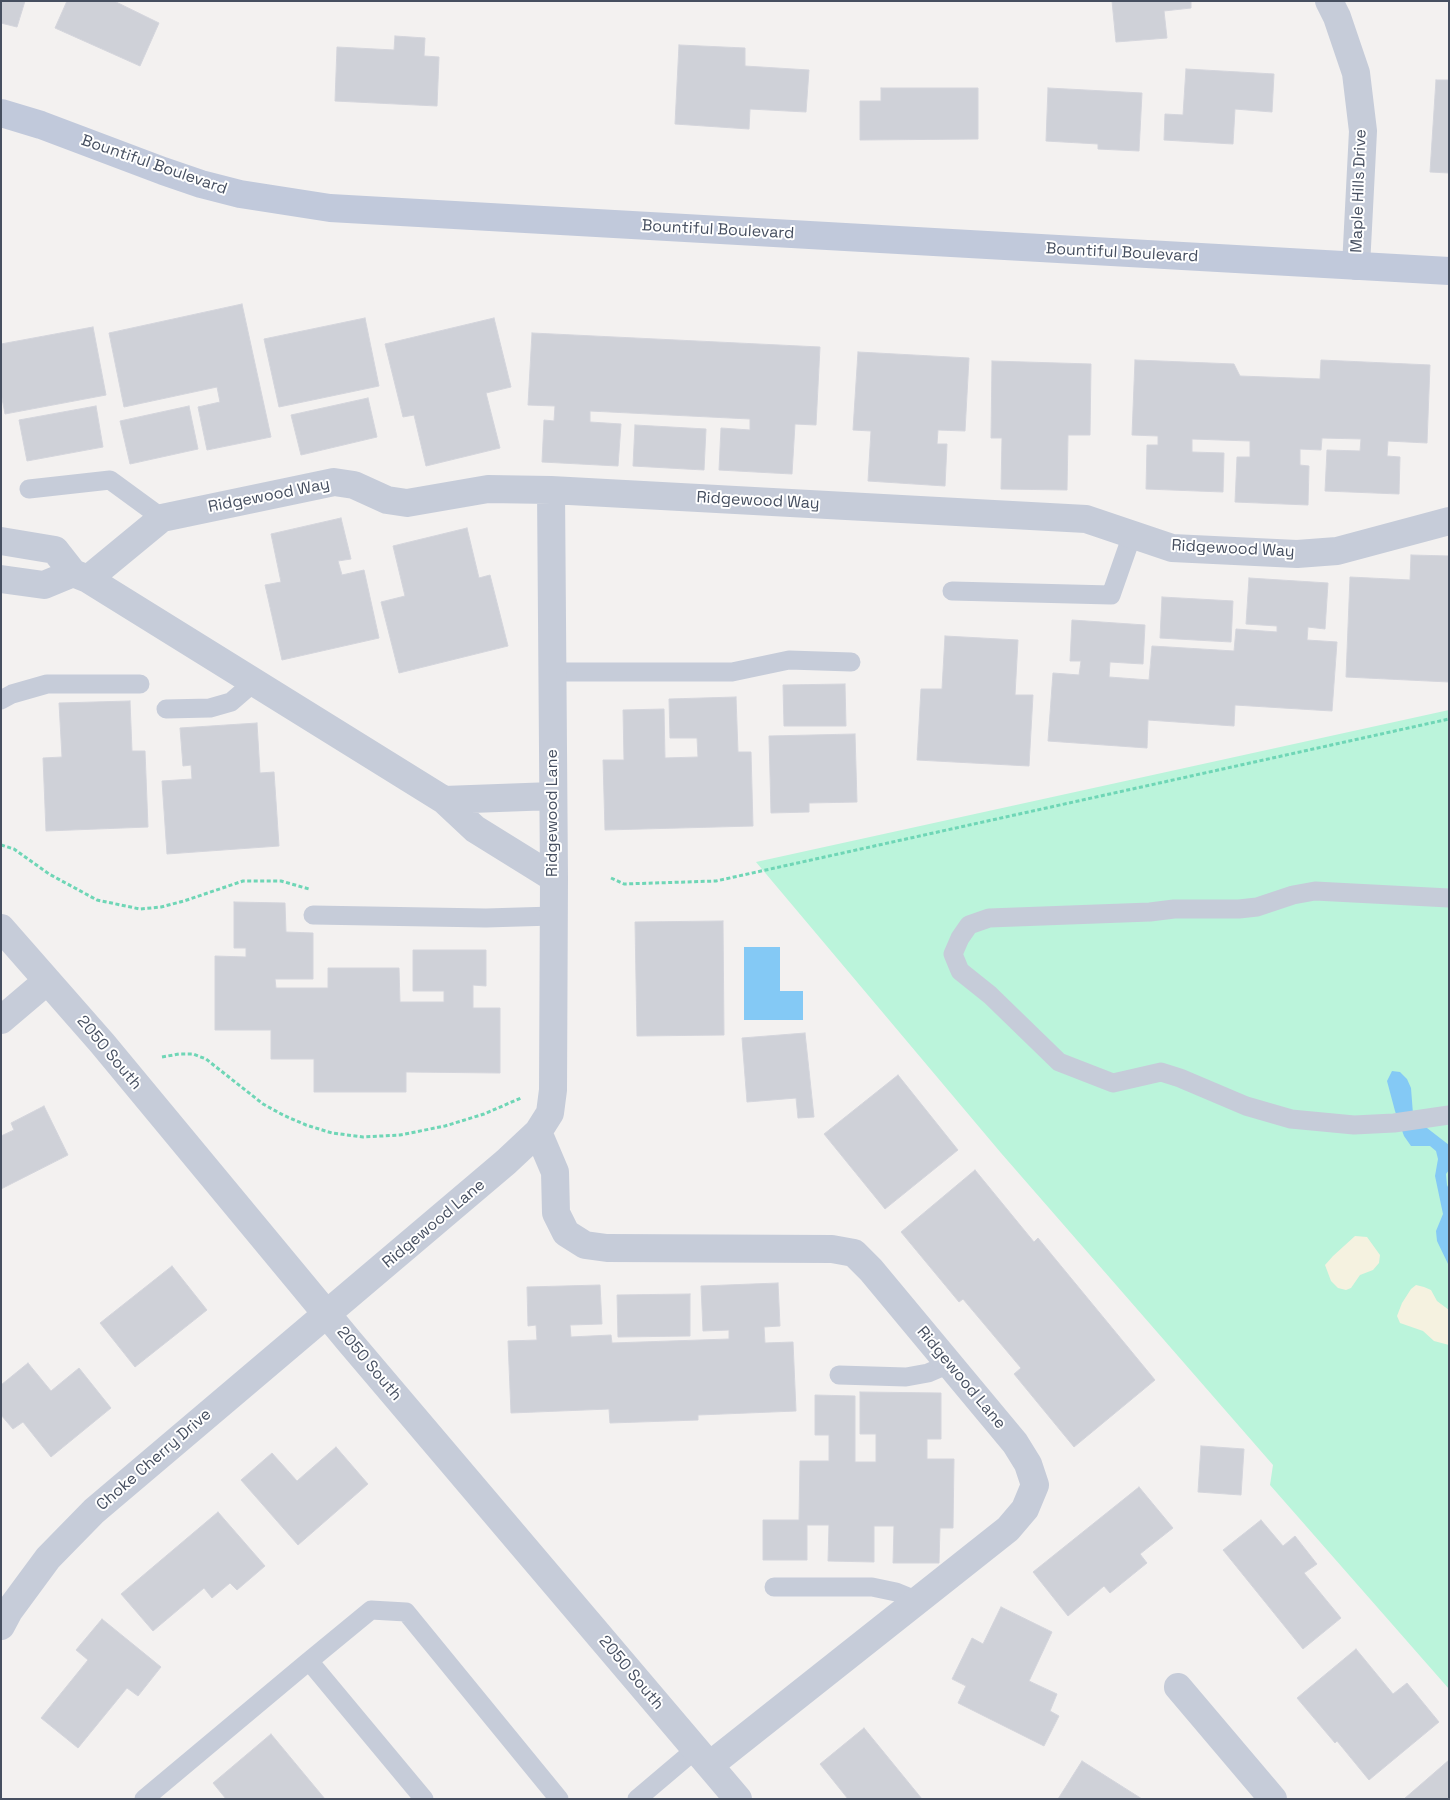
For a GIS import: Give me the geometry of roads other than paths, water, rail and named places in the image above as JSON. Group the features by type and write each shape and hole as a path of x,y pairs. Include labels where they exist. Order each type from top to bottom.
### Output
{"main road":[{"name":"Bountiful Boulevard","path":"1,113 41,125 163,172 201,184 240,194 330,208 1449,271"}],"street":[{"name":"Maple Hills Drive","path":"1329,1 1337,17 1356,73 1363,131 1356,266"},
{"name":"Ridgewood Way","path":"1,579 44,585 81,576 162,518 334,482 354,485 387,500 407,502 488,489 551,490 1086,519 1172,548 1297,554 1337,551 1449,521"},
{"name":"Ridgewood Lane","path":"327,1314 506,1162 538,1132 550,1113 553,1090 554,878 551,490"},
{"path":"1,541 55,550 81,576 444,800 475,830 554,878"},
{"path":"444,800 553,796"},
{"name":"2050 South","path":"1,928 102,1043 327,1314 738,1799"},
{"path":"1,1020 47,981"},
{"name":"Ridgewood Lane","path":"538,1132 555,1172 556,1213 566,1233 585,1245 607,1248 832,1248 854,1253 871,1270 1015,1443 1028,1464 1035,1486 1025,1509 1008,1529 918,1601 703,1757"},
{"name":"Choke Cherry Drive","path":"1,1626 9,1611 48,1558 94,1511 327,1314"},
{"path":"1178,1687 1273,1799"}],"lane":[{"path":"29,488 110,480 162,518"},
{"path":"952,591 1111,596 1132,535"},
{"path":"552,672 732,672 789,660 850,662"},
{"path":"166,710 210,708 231,702 253,682"},
{"path":"1,700 12,694 47,684 140,684"},
{"path":"1449,898 1315,891 1293,895 1257,907 1239,909 1174,909 1150,912 989,918 969,925 960,938 953,954 960,971 996,1001 1059,1062 1113,1084 1161,1072 1246,1106 1291,1119 1354,1125 1394,1123 1449,1115"},
{"path":"314,915 486,918 553,916"},
{"path":"839,1375 906,1377 928,1373 949,1364"},
{"path":"774,1586 872,1587 896,1592 918,1601"},
{"path":"144,1799 371,1610 406,1612 559,1799"},
{"path":"309,1661 424,1799"},
{"path":"637,1799 703,1757"}],"water":[{"path":"744,947 780,947 780,991 803,991 803,1020 744,1020"},
{"path":"1392,1071 1400,1072 1407,1079 1411,1088 1413,1114 1419,1126 1427,1128 1449,1145 1449,1170 1446,1174 1449,1189 1449,1266 1437,1241 1436,1231 1443,1214 1435,1176 1438,1159 1436,1151 1430,1146 1411,1146 1404,1136 1387,1081"}]}
